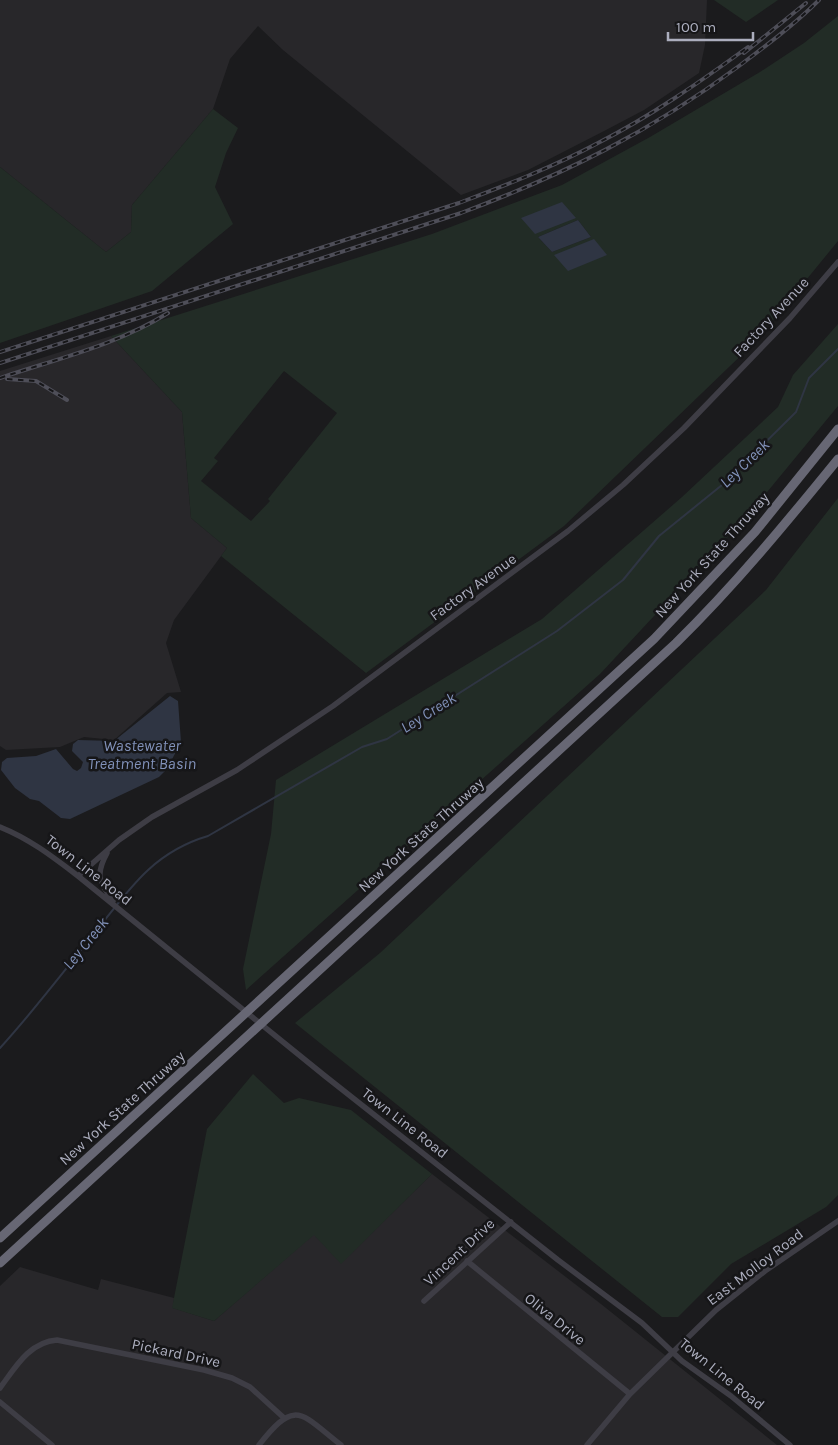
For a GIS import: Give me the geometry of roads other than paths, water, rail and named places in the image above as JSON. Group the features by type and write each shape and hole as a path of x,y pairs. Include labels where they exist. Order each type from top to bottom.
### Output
{"highway":[{"name":"New York State Thruway","path":"0,1238 654,639 750,538 838,429"},
{"name":"New York State Thruway","path":"0,1263 676,644 769,544 838,458"}],"street":[{"name":"Factory Avenue","path":"78,876 152,817 275,747 568,531 623,485 678,434 790,318 838,262"},
{"name":"Town Line Road","path":"0,828 21,836 43,848 107,896 127,916 614,1302 790,1445"},
{"path":"107,896 99,875 99,868 110,849"},
{"name":"East Molloy Road","path":"586,1445 630,1394 672,1350 683,1344 732,1296 838,1221"},
{"name":"Vincent Drive","path":"424,1301 511,1222"},
{"name":"Oliva Drive","path":"467,1262 630,1394"},
{"name":"Pickard Drive","path":"1,1386 36,1346 42,1342 56,1340 204,1370 232,1378 250,1387 283,1417"},
{"path":"0,1402 52,1445"},
{"path":"259,1445 283,1417 298,1414 308,1419 341,1445"}],"water":[{"path":"562,202 576,218 535,234 521,218"},
{"path":"578,220 591,237 552,252 538,237"},
{"path":"594,239 607,255 568,271 554,255"},
{"name":"Wastewater Treatment Basin","path":"170,696 178,701 181,742 167,769 159,777 70,819 61,818 39,801 30,799 15,788 1,770 2,762 7,758 36,756 56,749 73,769 77,771 81,768 83,762 72,751 73,744 78,740 114,741"}],"waterway":[{"name":"Ley Creek","path":"0,1048 46,994 128,891 155,864 170,853 188,843 208,836 362,747 387,739 557,631 623,580 659,536 722,485 796,412 809,378 838,349"}],"railway":[{"path":"0,363 461,213 536,183 606,150 706,90 791,26 819,0"},
{"path":"744,53 806,3"},
{"path":"0,352 459,203 547,168 637,122 693,86 748,47"},
{"path":"0,378 107,343 168,313"},
{"path":"7,379 36,381 67,400"}]}
